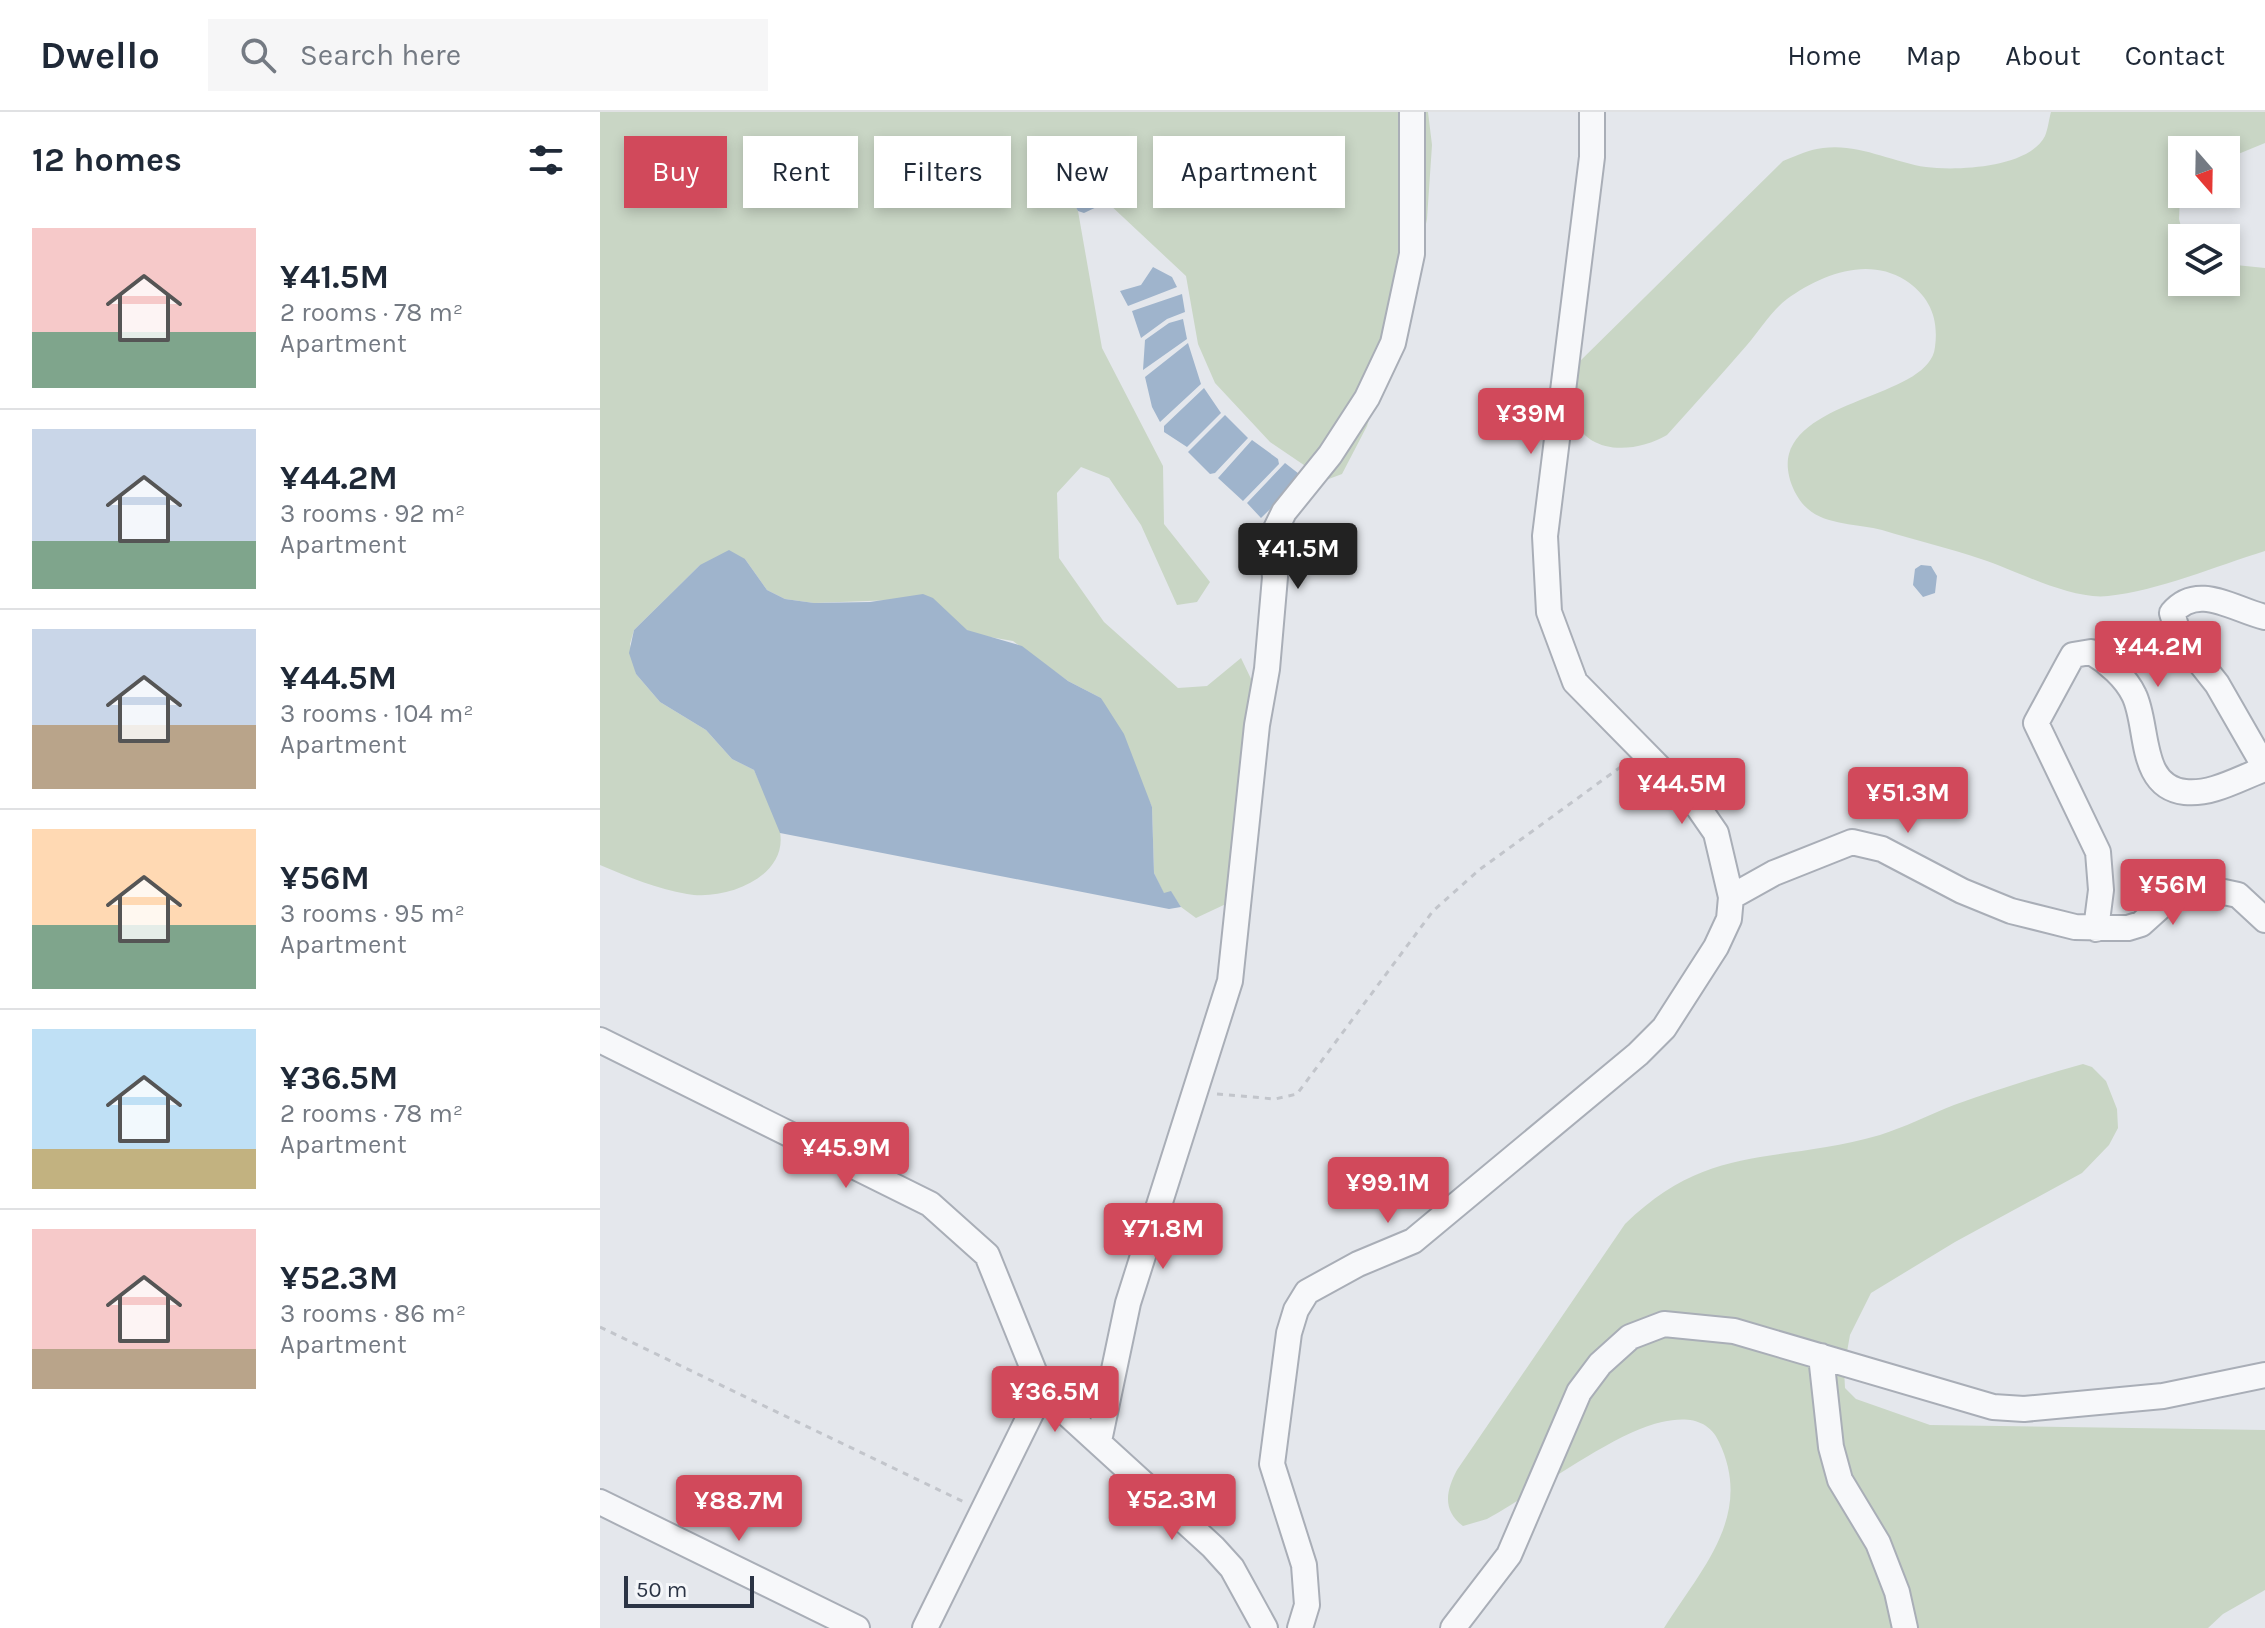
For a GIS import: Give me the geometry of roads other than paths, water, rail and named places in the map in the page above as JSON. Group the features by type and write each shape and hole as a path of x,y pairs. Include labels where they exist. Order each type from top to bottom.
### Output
{"street":[{"path":"1099,1441 1128,1303 1230,981 1257,725 1267,669 1275,577 1271,539 1284,512 1330,455 1367,398 1393,343 1412,254 1412,112"},
{"path":"1300,1628 1307,1605 1304,1565 1272,1464 1286,1348 1296,1310 1307,1292 1358,1264 1413,1241 1638,1054 1664,1028 1716,947 1729,919 1731,897 1716,833 1698,807 1575,682 1549,612 1545,536 1592,157 1592,112"},
{"path":"2096,929 2101,890 2098,852 2036,723 2073,655 2091,652 2123,679 2140,710 2150,764 2167,784 2185,792 2214,788 2262,770 2263,764 2217,684 2179,636 2172,613 2179,606 2200,597 2265,617"},
{"path":"1731,897 1774,873 1852,842 1866,843 2011,911 2096,929 2113,930 2141,924 2163,903 2182,894 2238,895 2265,920"},
{"path":"600,1040 930,1204 959,1226 987,1255 1042,1391 1232,1568 1265,1628"},
{"path":"1453,1628 1509,1555 1579,1392 1600,1364 1630,1337 1664,1324 1734,1331 1951,1398 1993,1407 2024,1409 2163,1396 2265,1375"},
{"path":"1821,1356 1831,1447 1840,1480 1878,1543 1897,1592 1905,1628"},
{"path":"925,1628 1042,1391"},
{"path":"600,1502 857,1628"}],"water":[{"path":"1076,208 1094,208 1084,213"},
{"path":"1153,267 1172,277 1177,287 1128,306 1120,291 1141,285"},
{"path":"1182,294 1185,312 1167,319 1141,338 1132,311"},
{"path":"1183,319 1187,339 1143,370 1145,340 1169,323"},
{"path":"1188,343 1201,384 1160,422 1152,407 1145,377"},
{"path":"1204,388 1221,413 1187,447 1164,432 1164,426"},
{"path":"1225,415 1248,438 1215,473 1210,474 1188,452"},
{"path":"1252,440 1278,459 1279,464 1243,501 1218,478"},
{"path":"1285,463 1303,477 1261,518 1247,503"},
{"path":"729,550 745,559 767,590 785,599 814,603 870,602 923,594 933,598 967,630 1022,646 1068,681 1101,698 1124,734 1152,807 1154,873 1164,893 1171,891 1181,907 1169,909 780,833 754,770 732,759 706,730 660,702 636,674 629,653 634,630 700,565"},
{"path":"1921,565 1931,566 1937,576 1935,593 1923,597 1913,585 1915,569"}]}
